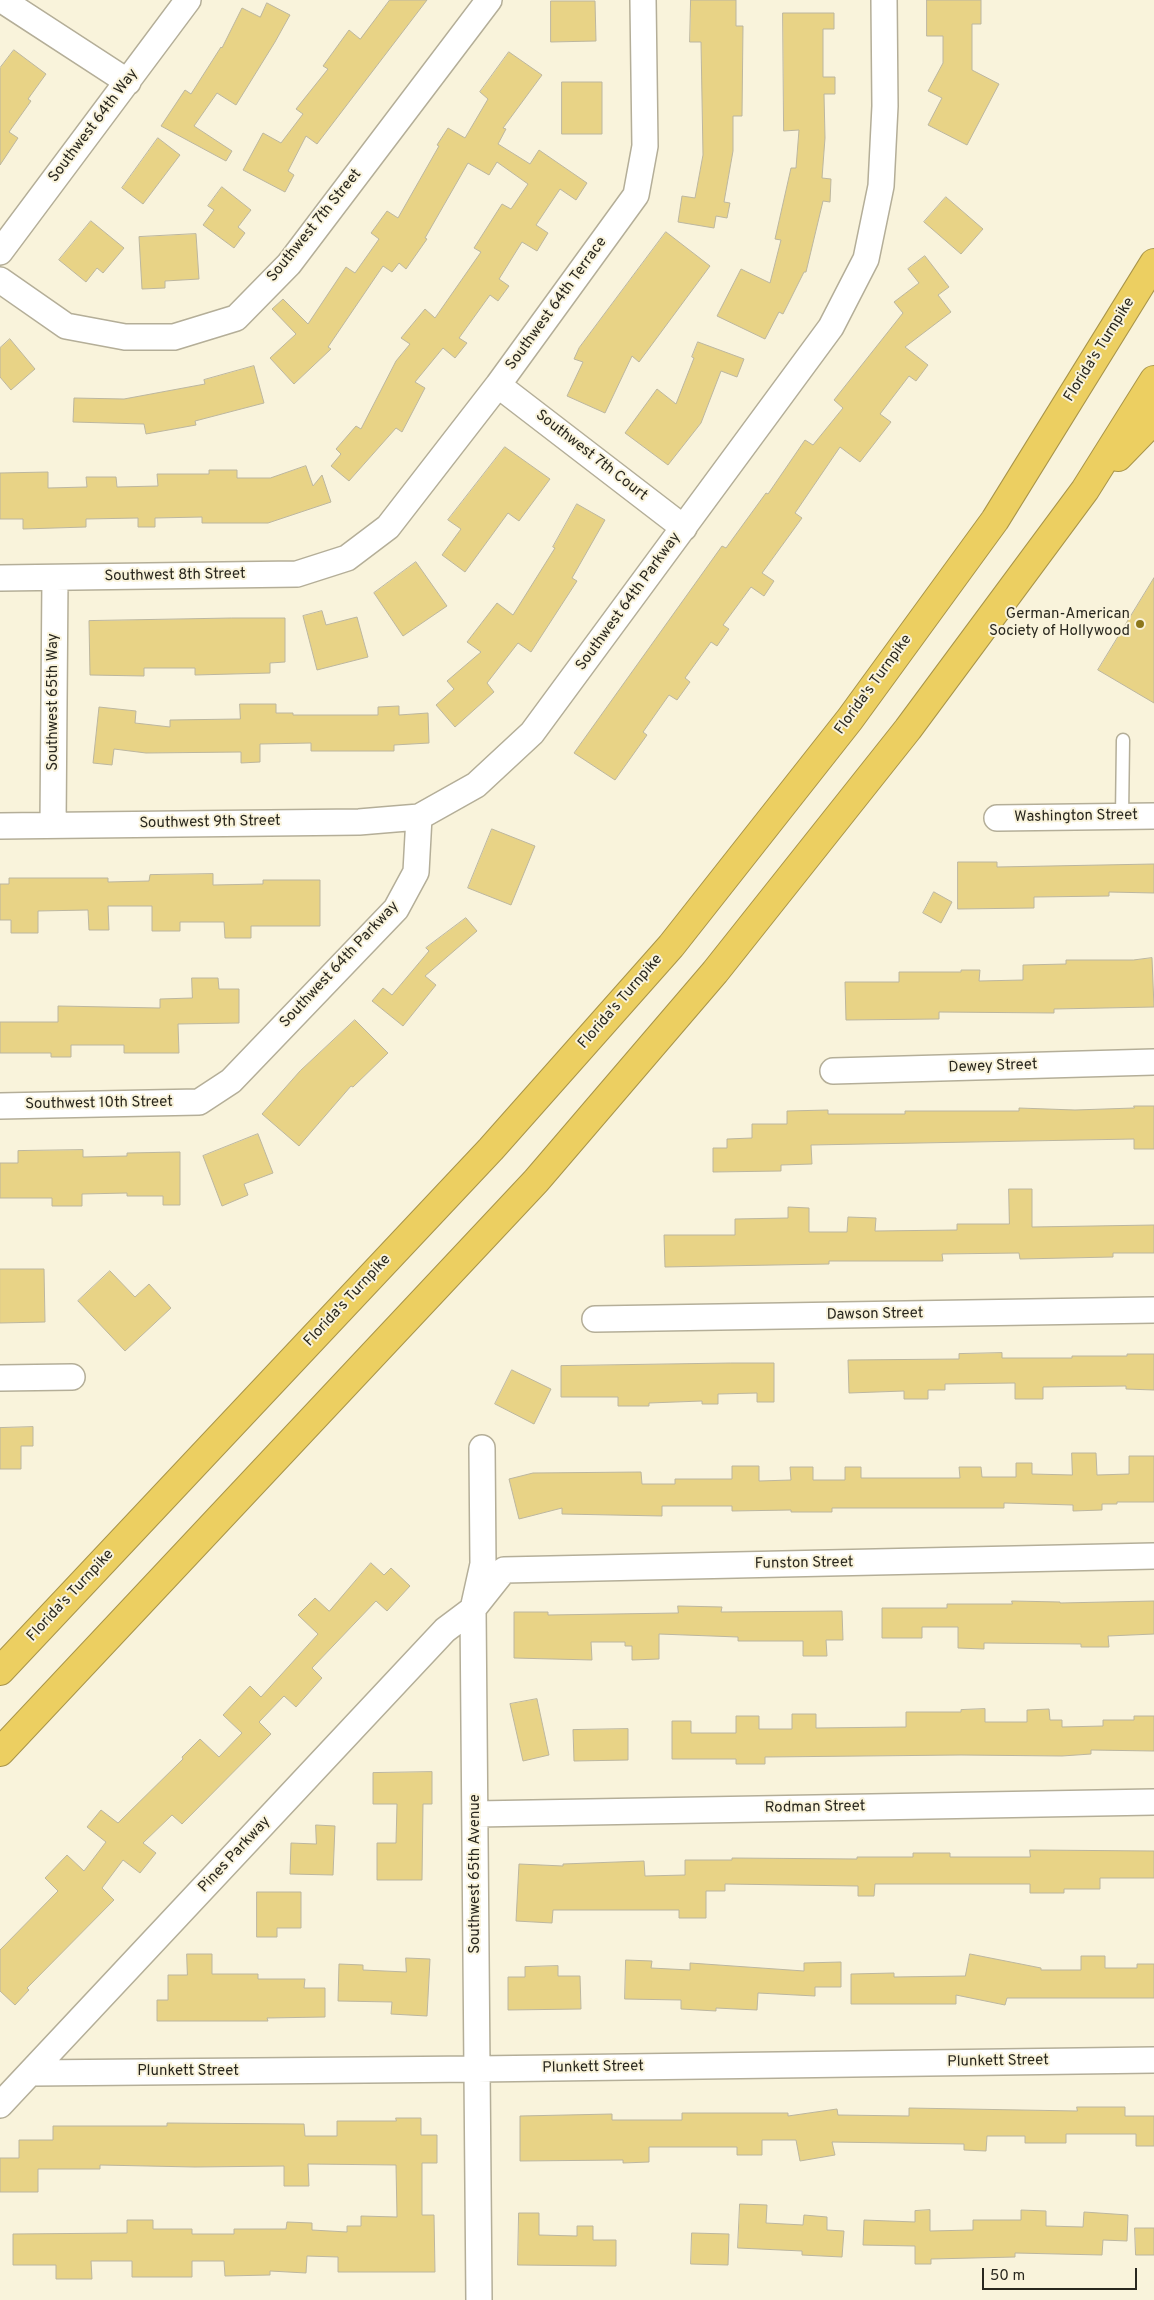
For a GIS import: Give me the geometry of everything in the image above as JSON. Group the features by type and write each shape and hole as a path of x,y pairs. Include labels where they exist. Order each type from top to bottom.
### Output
{"highway":[{"name":"Florida's Turnpike","path":"0,1670 491,1149 670,946 850,719 995,520 1154,262"},
{"path":"0,1752 542,1174 715,972 908,729 1085,490 1154,380"},
{"path":"1085,490 1154,420"}],"street":[{"path":"2,0 128,82"},
{"name":"Southwest 64th Way","path":"0,252 188,0"},
{"name":"Southwest 7th Street","path":"0,280 66,326 125,338 174,337 236,318 289,264 489,0"},
{"name":"Southwest 64th Terrace","path":"347,558 388,527 498,385 636,195 645,146 643,0"},
{"name":"Southwest 64th Parkway","path":"199,1102 231,1081 396,909 416,872 419,817 476,785 532,733 831,327 866,259 881,186 885,106 884,0"},
{"name":"Southwest 7th Court","path":"498,385 684,528"},
{"name":"Southwest 8th Street","path":"0,578 297,574 347,558"},
{"name":"Southwest 65th Way","path":"53,825 55,578"},
{"name":"Washington Street","path":"997,818 1154,816"},
{"name":"Southwest 9th Street","path":"0,826 358,822 419,817"},
{"name":"Dewey Street","path":"833,1071 1154,1062"},
{"name":"Southwest 10th Street","path":"0,1106 199,1102"},
{"name":"Dawson Street","path":"595,1319 1154,1310"},
{"path":"0,1378 72,1377"},
{"name":"Southwest 65th Avenue","path":"479,2300 473,1609 483,1564 482,1448"},
{"name":"Funston Street","path":"473,1609 504,1570 1154,1556"},
{"name":"Pines Parkway","path":"0,2105 445,1630 473,1609"},
{"name":"Rodman Street","path":"476,1814 1154,1802"},
{"name":"Plunkett Street","path":"32,2073 1154,2060"}],"lane":[{"path":"1122,740 1122,817"}],"building":[{"path":"390,0 427,0 317,144 306,136 288,171 294,175 285,192 243,170 263,133 281,143 303,114 296,109 328,69 323,66 349,30 360,39"},
{"path":"691,0 736,0 736,26 743,26 742,116 733,116 733,151 724,202 730,203 727,218 716,216 714,228 678,222 682,196 695,198 703,155 701,42 690,42"},
{"path":"927,0 981,0 981,24 972,24 972,70 999,84 967,145 928,125 942,98 928,91 943,63 943,36 927,36"},
{"path":"551,1 595,1 596,41 551,42"},
{"path":"267,3 290,15 275,42 236,105 217,93 194,126 232,151 226,161 161,126 185,90 191,94 222,48 242,8 260,17"},
{"path":"783,13 834,13 834,29 823,29 823,77 835,77 835,94 824,94 825,138 822,178 831,179 830,202 823,201 806,272 804,272 783,314 779,312 765,339 717,316 741,269 770,283 781,240 775,239 791,168 796,168 799,130 784,131"},
{"path":"14,50 46,74 28,99 31,101 9,132 18,138 0,165 0,68"},
{"path":"509,52 542,75 503,128 506,129 498,144 530,164 539,150 587,183 576,200 560,189 536,225 548,233 537,251 522,242 499,279 509,286 498,301 490,295 459,338 467,343 455,358 443,348 415,382 425,388 402,432 396,428 349,481 331,466 341,454 336,449 356,426 361,429 396,361 410,344 401,338 425,309 435,318 481,252 474,248 502,204 511,209 528,184 497,162 489,175 468,163 425,238 427,239 406,269 399,263 392,272 383,266 328,347 331,349 294,384 270,358 296,334 272,309 283,299 308,324 346,267 355,273 379,239 371,233 387,211 398,218 448,128 465,138 488,99 480,92"},
{"path":"562,82 602,82 602,134 562,134"},
{"path":"158,138 180,155 143,204 122,188"},
{"path":"222,187 251,210 238,227 245,233 234,248 203,225 214,210 208,206"},
{"path":"946,197 983,229 961,254 924,222"},
{"path":"91,221 124,248 103,273 97,268 86,282 59,260"},
{"path":"666,232 710,266 639,362 632,356 605,413 567,396 583,362 574,359 579,348"},
{"path":"196,234 199,279 165,281 165,288 142,289 139,237"},
{"path":"925,256 949,287 938,295 951,312 905,347 928,365 916,381 909,376 880,414 891,422 860,462 840,447 795,513 802,518 762,573 774,581 764,596 751,587 723,625 729,629 717,646 711,642 685,678 690,682 677,700 669,695 643,732 647,735 615,780 574,753 722,546 726,548 766,493 768,494 805,440 813,445 843,408 834,400 903,313 894,302 919,283 908,269"},
{"path":"10,339 35,369 11,390 0,377 0,348"},
{"path":"698,342 744,359 737,377 721,371 701,423 668,465 625,433 657,389 676,404 694,358 692,357"},
{"path":"254,366 264,403 195,421 196,425 146,434 144,424 73,422 74,398 124,399 205,384 204,380"},
{"path":"505,447 550,479 519,521 508,513 465,572 442,555 461,529 448,520"},
{"path":"306,466 313,486 322,475 331,502 268,523 202,523 202,517 155,518 155,527 138,527 138,518 86,519 86,527 23,529 23,519 0,519 0,473 48,472 48,488 87,487 86,477 116,477 117,487 158,486 157,474 209,474 209,470 237,470 237,478 270,478"},
{"path":"577,504 605,520 572,578 577,581 531,652 518,643 487,683 494,692 455,727 436,705 454,689 447,681 481,652 467,642 497,603 513,615 555,548 553,547"},
{"path":"416,562 447,606 403,636 374,593"},
{"name":"German-American Society of Hollywood","path":"1154,578 1154,703 1098,670"},
{"path":"322,611 326,625 357,617 368,657 317,670 303,616"},
{"path":"285,618 285,662 270,663 270,673 195,675 195,668 144,668 144,676 90,675 89,621"},
{"path":"240,704 276,704 276,713 293,713 293,715 378,715 378,707 399,706 399,715 428,713 429,743 394,745 394,751 311,751 311,743 260,744 260,762 241,763 241,752 146,753 114,749 112,765 93,763 99,707 136,711 135,723 170,727 170,720 240,719"},
{"path":"492,829 535,846 511,905 468,888"},
{"path":"958,862 997,862 997,867 1154,864 1154,893 1109,892 1109,896 1034,897 1034,908 958,909"},
{"path":"213,874 213,885 263,884 263,880 320,880 320,926 251,926 251,938 225,938 224,922 180,922 180,931 152,931 152,906 108,906 109,930 89,930 88,910 38,911 38,933 11,933 11,920 0,920 0,884 9,884 9,878 108,878 108,882 149,881 150,875"},
{"path":"934,892 952,902 941,923 923,913"},
{"path":"466,918 477,931 425,976 436,985 403,1026 372,1001 383,988 392,995 429,951 426,948"},
{"path":"1152,958 1154,1007 1054,1009 1054,1013 939,1012 939,1019 846,1020 845,982 899,982 899,972 961,972 961,970 980,970 979,981 1023,980 1023,965 1066,964 1066,960 1133,960"},
{"path":"192,978 218,978 219,989 239,989 239,1023 178,1024 179,1053 124,1053 124,1045 71,1045 71,1057 51,1057 51,1053 0,1053 0,1022 58,1022 58,1006 160,1008 160,999 192,998"},
{"path":"355,1020 388,1053 353,1087 351,1086 299,1146 262,1114 300,1071"},
{"path":"1134,1106 1154,1106 1154,1149 1134,1149 1134,1139 811,1145 812,1164 781,1165 781,1171 713,1172 713,1148 727,1148 727,1139 752,1138 752,1124 787,1124 787,1111 828,1110 828,1114 905,1114 905,1111 1019,1111 1019,1108 1075,1110 1134,1108"},
{"path":"258,1134 273,1173 244,1184 248,1195 222,1206 203,1156"},
{"path":"83,1150 83,1157 127,1156 127,1153 180,1152 180,1205 163,1205 163,1196 127,1196 127,1193 82,1194 82,1206 52,1206 52,1198 0,1198 0,1163 18,1163 18,1151"},
{"path":"1009,1189 1032,1189 1032,1227 1154,1225 1154,1253 1113,1253 1113,1257 1020,1259 1019,1253 942,1254 943,1261 829,1261 829,1264 665,1267 664,1235 735,1235 735,1219 788,1218 788,1207 809,1208 809,1232 847,1232 848,1217 876,1218 875,1231 957,1230 957,1224 1009,1224"},
{"path":"0,1269 44,1269 45,1322 0,1323"},
{"path":"110,1271 135,1297 149,1284 171,1308 125,1351 78,1301"},
{"path":"1002,1353 1002,1358 1072,1358 1072,1356 1154,1354 1154,1390 1126,1389 1126,1386 1043,1387 1043,1399 1015,1399 1015,1383 945,1384 945,1390 928,1390 928,1399 904,1399 904,1391 849,1393 848,1360 959,1359 959,1354"},
{"path":"774,1363 774,1402 757,1402 757,1393 718,1394 718,1404 702,1404 702,1401 649,1403 649,1406 618,1406 618,1397 561,1397 561,1366"},
{"path":"512,1370 551,1389 534,1424 495,1404"},
{"path":"33,1427 33,1446 21,1446 21,1469 0,1469 0,1428"},
{"path":"1072,1453 1096,1453 1097,1475 1129,1474 1129,1456 1154,1456 1154,1502 1117,1502 1117,1504 1102,1504 1102,1510 1073,1511 1073,1505 1004,1503 1004,1508 832,1508 832,1512 791,1512 791,1510 732,1511 732,1506 662,1506 662,1516 562,1514 562,1508 519,1519 509,1479 533,1473 641,1472 642,1484 675,1484 675,1479 732,1479 732,1466 759,1466 759,1481 791,1480 790,1467 813,1467 813,1480 845,1480 845,1467 861,1467 861,1478 960,1478 959,1467 981,1467 982,1477 1016,1477 1016,1463 1032,1463 1032,1474 1072,1475"},
{"path":"371,1563 384,1575 391,1568 410,1586 387,1611 376,1601 312,1668 322,1678 296,1707 284,1696 259,1722 271,1734 182,1824 172,1815 143,1843 156,1853 140,1873 123,1860 102,1888 114,1900 27,1988 29,1990 15,2005 0,1991 0,1950 58,1891 45,1878 67,1855 84,1871 106,1842 87,1827 101,1810 118,1823 183,1759 182,1757 200,1739 219,1757 242,1733 223,1715 250,1686 261,1697 318,1634 298,1615 315,1598 329,1611"},
{"path":"1012,1601 1060,1603 1154,1601 1154,1634 1108,1636 1109,1647 1081,1647 1081,1644 984,1643 984,1649 958,1648 958,1627 922,1627 922,1638 882,1638 882,1608 947,1608 947,1604 1012,1604"},
{"path":"678,1606 722,1607 721,1612 842,1611 843,1640 826,1640 827,1656 803,1656 803,1641 738,1641 738,1637 659,1634 659,1659 632,1660 632,1646 625,1646 625,1642 591,1642 592,1660 514,1658 514,1612 548,1612 548,1615 678,1613"},
{"path":"537,1699 549,1755 523,1761 510,1704"},
{"path":"985,1709 985,1722 1027,1722 1027,1710 1049,1709 1050,1720 1062,1720 1062,1727 1103,1726 1103,1720 1134,1720 1134,1716 1154,1716 1154,1751 1091,1750 1091,1754 1062,1756 765,1757 765,1764 736,1764 736,1759 672,1759 672,1721 691,1721 691,1733 736,1733 736,1716 759,1716 759,1729 792,1729 792,1714 816,1714 816,1728 906,1727 906,1712 961,1712 961,1710"},
{"path":"628,1729 628,1760 574,1761 573,1730"},
{"path":"432,1772 432,1804 423,1804 422,1880 377,1880 377,1843 396,1843 397,1804 373,1804 373,1773"},
{"path":"316,1825 335,1826 333,1875 290,1874 291,1843 316,1844"},
{"path":"1030,1850 1154,1851 1154,1878 1100,1878 1100,1889 1064,1889 1064,1893 1030,1893 1030,1884 875,1884 874,1896 858,1896 858,1886 725,1884 725,1891 706,1891 706,1918 679,1918 679,1910 553,1910 552,1923 516,1921 519,1864 563,1866 563,1864 644,1861 645,1876 685,1875 685,1860 732,1860 732,1858 857,1859 857,1857 913,1857 913,1853 950,1853 950,1857 1030,1857"},
{"path":"257,1892 301,1892 301,1928 277,1928 277,1937 257,1937"},
{"path":"187,1954 212,1954 212,1974 258,1974 258,1979 305,1979 304,1988 325,1988 325,2017 267,2018 268,2021 157,2021 157,2000 168,2000 168,1975 187,1975"},
{"path":"970,1954 1041,1968 1041,1970 1081,1970 1081,1956 1105,1956 1105,1968 1137,1968 1137,1964 1154,1964 1154,1998 1007,1998 1005,2005 956,1995 956,2004 851,2004 851,1974 894,1973 894,1977 965,1976"},
{"path":"406,1958 430,1959 427,2016 391,2014 392,2002 338,2001 339,1964 363,1965 363,1970 406,1972"},
{"path":"626,1960 652,1961 651,1968 690,1970 690,1963 804,1971 804,1963 841,1962 841,1987 815,1987 815,1996 758,1993 757,2010 716,2008 716,2011 681,2009 681,2000 625,1999"},
{"path":"558,1966 558,1976 580,1976 581,2009 508,2010 508,1977 525,1977 525,1967"},
{"path":"1077,2107 1125,2107 1125,2116 1154,2116 1154,2146 1136,2146 1136,2134 1066,2134 1066,2143 1025,2143 1025,2136 987,2136 986,2151 964,2150 964,2144 832,2142 835,2155 800,2161 796,2140 762,2140 762,2155 737,2155 737,2147 649,2147 649,2162 623,2163 623,2160 520,2161 520,2116 612,2114 612,2120 682,2120 682,2113 788,2113 788,2116 837,2109 838,2115 909,2116 909,2108 1077,2111"},
{"path":"396,2118 421,2118 421,2135 437,2135 437,2163 422,2163 422,2215 434,2215 435,2272 338,2272 338,2257 307,2256 306,2273 270,2271 270,2275 225,2276 224,2261 192,2261 192,2277 132,2277 132,2261 91,2261 92,2279 56,2279 56,2265 13,2265 13,2234 127,2233 127,2220 153,2220 153,2229 192,2229 192,2234 234,2234 234,2229 286,2229 287,2222 312,2223 312,2230 347,2232 347,2226 361,2226 361,2216 397,2217 396,2165 308,2164 309,2186 284,2186 284,2166 100,2165 100,2169 38,2169 38,2192 0,2192 0,2158 19,2158 19,2140 53,2140 53,2126 167,2126 167,2123 304,2124 305,2136 337,2136 337,2121 396,2121"},
{"path":"740,2204 767,2205 766,2223 803,2225 804,2215 827,2217 827,2230 844,2231 842,2257 802,2255 802,2251 738,2248"},
{"path":"930,2210 930,2231 973,2230 973,2220 1021,2220 1021,2210 1046,2211 1046,2226 1083,2227 1084,2212 1128,2215 1127,2241 1103,2240 1102,2255 1015,2253 1015,2257 931,2259 931,2264 915,2264 915,2246 863,2245 864,2220 915,2222 915,2211"},
{"path":"519,2213 539,2213 539,2235 577,2236 577,2226 593,2226 593,2240 616,2240 616,2266 518,2265"},
{"path":"1135,2228 1154,2228 1154,2255 1136,2255"},
{"path":"692,2233 729,2234 728,2265 691,2264"}],"place":[{"name":"German-American Society of Hollywood","path":"1140,624"}]}
